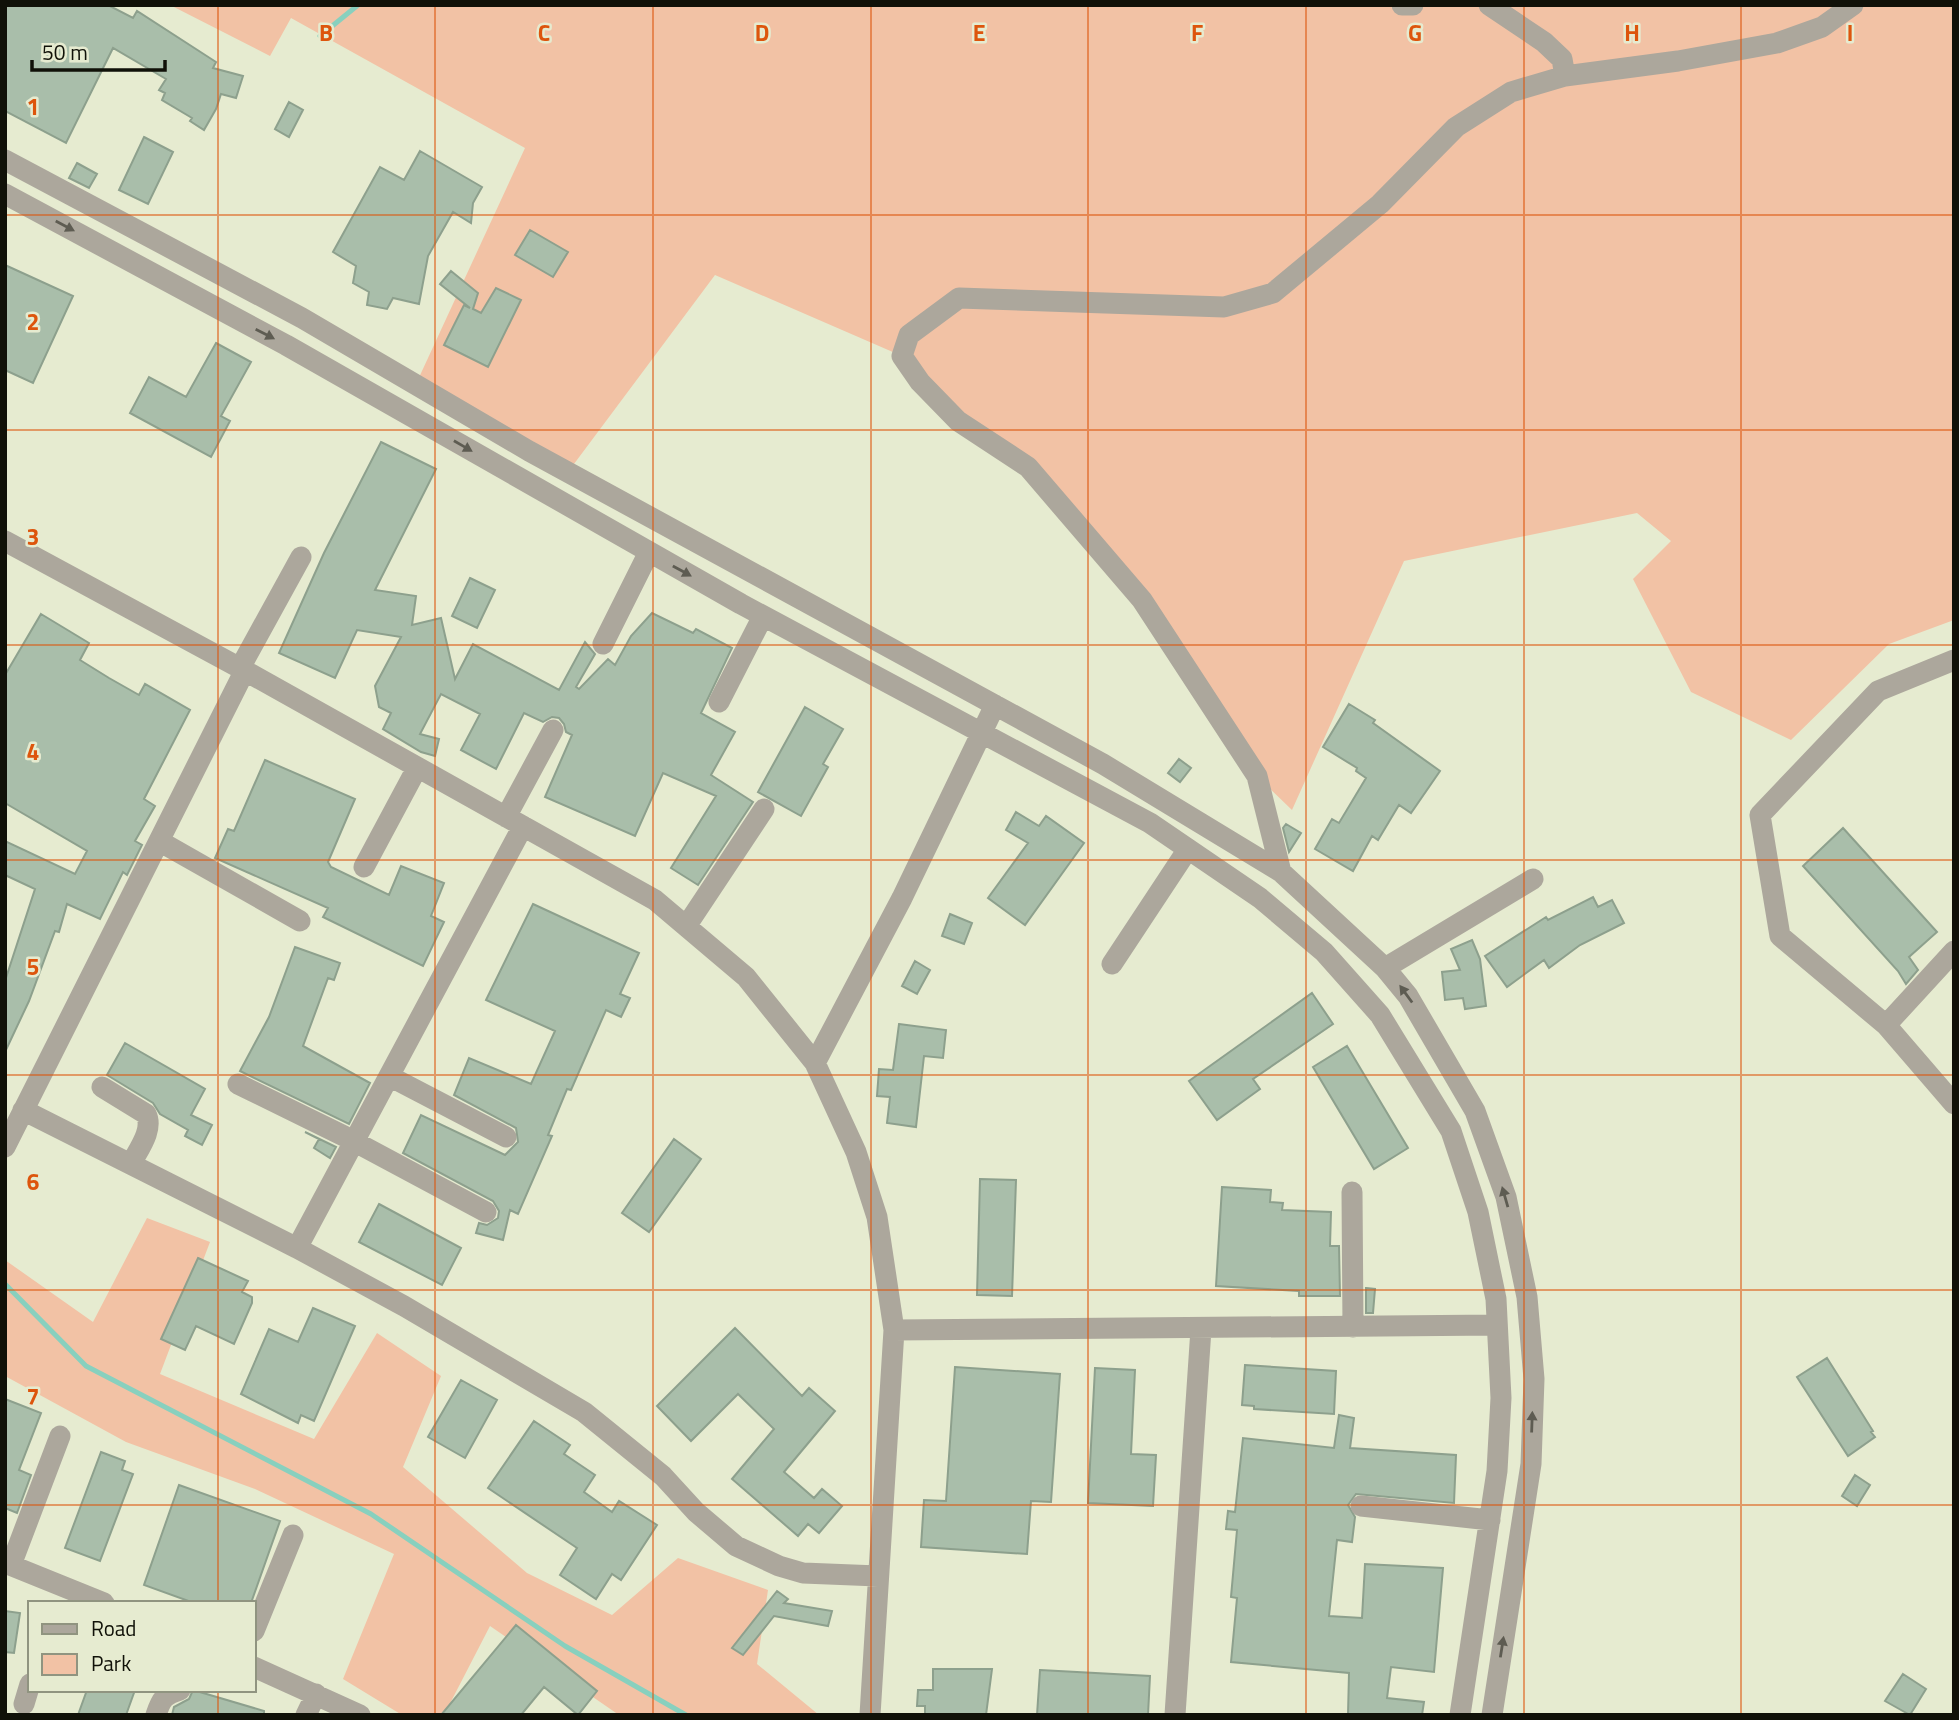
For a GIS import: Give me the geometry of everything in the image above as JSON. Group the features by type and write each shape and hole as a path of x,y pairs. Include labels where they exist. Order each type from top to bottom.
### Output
{"street":[{"path":"1402,5 1413,5"},
{"path":"1489,5 1544,42 1562,59 1565,76"},
{"path":"1281,872 1257,776 1142,600 1028,467 958,421 920,382 902,356 909,335 959,298 1224,307 1273,293 1380,204 1456,127 1511,92 1565,76 1678,61 1777,43 1822,27 1853,5"},
{"path":"5,160 302,318 530,451 1103,764 1281,872 1385,968 1408,996 1475,1111 1506,1197 1527,1297 1534,1378 1531,1464 1492,1715"},
{"path":"5,194 286,345 763,616 1091,790 1188,849 1260,898 1314,943 1380,1015 1451,1131 1478,1212 1496,1299 1501,1398 1497,1471 1460,1715"},
{"path":"5,541 243,669 514,822 610,872 655,900 746,977 815,1063 856,1152 877,1217 894,1330 870,1715"},
{"path":"603,644 649,552"},
{"path":"5,1147 301,557"},
{"path":"719,702 763,616"},
{"path":"1954,660 1878,691 1760,815 1780,936 1886,1025 1954,1104"},
{"path":"815,1063 902,898 995,705"},
{"path":"297,1248 389,1076 514,822 553,730"},
{"path":"365,867 418,768"},
{"path":"687,925 764,809"},
{"path":"159,841 300,921"},
{"path":"1112,964 1188,849"},
{"path":"1385,968 1533,879"},
{"path":"1886,1025 1954,951"},
{"path":"389,1076 506,1137"},
{"path":"238,1084 355,1141 486,1212"},
{"path":"102,1087 146,1114 149,1120 148,1130 131,1164"},
{"path":"23,1110 297,1248 404,1306 584,1412 663,1476 696,1512 736,1546 803,1573 878,1576"},
{"path":"1352,1192 1353,1327"},
{"path":"894,1330 1497,1325"},
{"path":"1175,1715 1201,1329"},
{"path":"60,1436 8,1564 55,1593 94,1601"},
{"path":"1361,1506 1490,1520"},
{"path":"256,1626 292,1535"},
{"path":"256,1668 360,1715"},
{"path":"156,1715 161,1699 174,1692"},
{"path":"306,1715 316,1694"}],"green space":[{"path":"170,5 1954,5 1954,620 1889,644 1791,740 1691,692 1633,579 1671,541 1637,513 1404,561 1292,810 1257,776 1219,718 1028,467 958,421 902,356 715,275 568,472 416,384 525,148 291,18 270,56"},
{"path":"147,1218 210,1242 160,1374 314,1439 377,1333 441,1376 403,1467 527,1573 612,1615 678,1558 768,1590 757,1664 819,1715 619,1715 490,1626 444,1715 402,1715 343,1679 394,1554 255,1489 126,1442 5,1376 5,1260 93,1322"}],"building":[{"path":"5,5 108,5 133,18 137,11 216,62 213,68 243,76 236,98 221,94 204,130 190,121 192,118 162,100 165,93 159,90 166,79 113,48 66,143 5,111"},
{"path":"289,102 303,110 289,137 275,129"},
{"path":"144,137 173,152 148,204 119,190"},
{"path":"420,151 482,187 473,203 471,223 453,212 428,256 419,304 393,298 387,309 367,305 369,292 353,283 356,266 333,252 380,167 404,180"},
{"path":"77,163 97,174 89,188 69,178"},
{"path":"530,230 568,252 553,277 515,255"},
{"path":"5,265 73,296 33,383 5,370"},
{"path":"451,271 478,293 473,309 481,313 496,288 521,300 488,367 444,345 464,305 470,308 440,284"},
{"path":"216,343 251,362 221,416 230,421 211,457 130,413 149,377 186,397"},
{"path":"381,442 436,469 375,590 416,596 412,625 441,618 455,679 473,644 559,690 585,642 595,654 576,687 579,689 608,659 615,665 631,636 652,613 693,633 696,629 732,648 701,713 735,732 711,775 753,802 698,885 671,868 716,796 663,773 635,836 545,797 572,735 566,732 559,718 552,717 543,722 524,713 496,769 461,750 480,714 441,694 420,734 439,739 435,756 421,752 383,729 391,713 379,707 375,686 401,637 357,630 335,678 279,653 324,553"},
{"path":"470,578 495,590 477,628 452,616"},
{"path":"41,614 89,643 80,660 139,695 145,684 190,710 144,799 155,806 135,841 142,845 127,875 123,872 100,919 67,904 59,932 55,931 29,1001 5,1052 5,981 35,889 5,875 5,841 75,874 87,851 5,803 5,675"},
{"path":"1349,704 1375,720 1373,723 1440,771 1411,813 1399,805 1378,840 1372,836 1353,871 1315,849 1332,819 1339,823 1366,778 1356,771 1357,768 1323,747"},
{"path":"805,707 843,729 823,764 828,767 801,816 758,792"},
{"path":"1179,759 1191,768 1180,782 1168,773"},
{"path":"265,760 355,799 328,862 331,867 389,895 401,866 444,883 431,916 444,922 423,966 323,917 328,908 215,858 228,829 234,831"},
{"path":"1016,812 1039,826 1046,816 1084,843 1025,925 988,898 1028,843 1006,830"},
{"path":"1286,824 1301,833 1289,852 1283,828"},
{"path":"1843,828 1937,932 1909,957 1918,970 1906,984 1898,971 1803,866"},
{"path":"1593,897 1598,907 1612,900 1624,923 1580,945 1549,968 1544,960 1507,987 1485,956 1546,917 1548,920"},
{"path":"533,904 639,953 620,994 630,998 621,1017 606,1010 571,1090 567,1089 548,1135 552,1136 518,1214 510,1210 503,1240 476,1233 479,1223 487,1225 498,1218 499,1211 493,1201 403,1153 421,1115 505,1155 518,1142 516,1128 454,1095 469,1058 531,1084 555,1031 486,1000"},
{"path":"950,914 972,923 964,944 942,936"},
{"path":"1472,940 1480,959 1486,1006 1465,1009 1463,998 1445,1000 1442,972 1460,970 1451,949"},
{"path":"295,947 340,963 334,980 328,978 303,1046 370,1083 349,1124 240,1071 269,1017"},
{"path":"915,961 930,970 917,994 902,986"},
{"path":"1312,993 1333,1024 1253,1079 1260,1089 1217,1120 1189,1081"},
{"path":"899,1024 946,1030 943,1058 924,1056 916,1127 887,1123 890,1097 877,1096 879,1069 893,1070"},
{"path":"125,1043 205,1089 191,1115 212,1125 202,1145 185,1136 188,1130 160,1114 153,1103 107,1075"},
{"path":"1347,1046 1408,1148 1374,1169 1313,1067"},
{"path":"305,1132 336,1147 330,1158 314,1148 319,1139"},
{"path":"674,1139 701,1159 649,1232 622,1213"},
{"path":"980,1179 1016,1180 1012,1296 977,1295"},
{"path":"1222,1187 1271,1190 1270,1202 1283,1203 1282,1210 1331,1212 1330,1246 1339,1246 1340,1296 1299,1296 1299,1291 1216,1286"},
{"path":"379,1204 461,1248 442,1285 359,1242"},
{"path":"198,1258 248,1281 242,1292 252,1297 252,1303 234,1344 196,1326 185,1350 161,1339"},
{"path":"1366,1288 1375,1289 1373,1313 1366,1313"},
{"path":"313,1308 355,1326 314,1421 301,1415 298,1423 241,1394 269,1329 298,1342"},
{"path":"735,1328 802,1396 809,1388 835,1411 784,1472 814,1498 822,1489 842,1506 819,1533 808,1524 798,1536 732,1479 774,1429 738,1394 691,1441 657,1406"},
{"path":"1827,1358 1875,1437 1848,1456 1797,1377"},
{"path":"1245,1365 1336,1371 1334,1414 1254,1409 1254,1406 1242,1405"},
{"path":"955,1367 1060,1374 1051,1502 1031,1501 1027,1554 921,1547 924,1500 946,1501"},
{"path":"1095,1368 1135,1370 1131,1454 1156,1455 1153,1506 1088,1503"},
{"path":"461,1380 497,1400 465,1458 428,1437"},
{"path":"5,1399 41,1413 19,1470 31,1475 17,1513 5,1508"},
{"path":"1339,1415 1354,1418 1350,1448 1456,1455 1454,1503 1356,1494 1348,1505 1355,1517 1352,1542 1337,1540 1329,1616 1362,1618 1365,1564 1443,1568 1434,1672 1391,1667 1387,1698 1424,1702 1422,1715 1348,1715 1349,1673 1231,1662 1237,1598 1231,1597 1237,1530 1226,1529 1228,1511 1235,1512 1243,1438 1334,1448"},
{"path":"534,1421 570,1445 564,1454 595,1475 584,1492 612,1512 619,1501 657,1525 621,1580 612,1574 596,1599 560,1575 577,1548 488,1488"},
{"path":"101,1452 125,1461 122,1470 133,1474 100,1561 65,1548"},
{"path":"1855,1475 1870,1485 1857,1506 1842,1496"},
{"path":"179,1485 280,1521 252,1601 188,1601 144,1585"},
{"path":"777,1591 788,1599 784,1603 832,1611 828,1626 774,1616 743,1655 732,1648"},
{"path":"5,1611 20,1613 14,1653 5,1652"},
{"path":"516,1625 597,1691 578,1715 544,1687 521,1715 441,1715"},
{"path":"933,1669 992,1669 986,1715 925,1715 925,1706 917,1706 918,1690 933,1690"},
{"path":"1040,1670 1150,1676 1148,1715 1037,1715"},
{"path":"1903,1674 1926,1689 1910,1715 1885,1701"},
{"path":"86,1692 134,1692 126,1715 78,1715"},
{"path":"192,1692 200,1692 264,1711 264,1715 172,1715 174,1707 189,1699"}],"waterway":[{"path":"320,36 358,5"},
{"path":"6,1285 86,1366 371,1514 565,1646 686,1715"}]}
